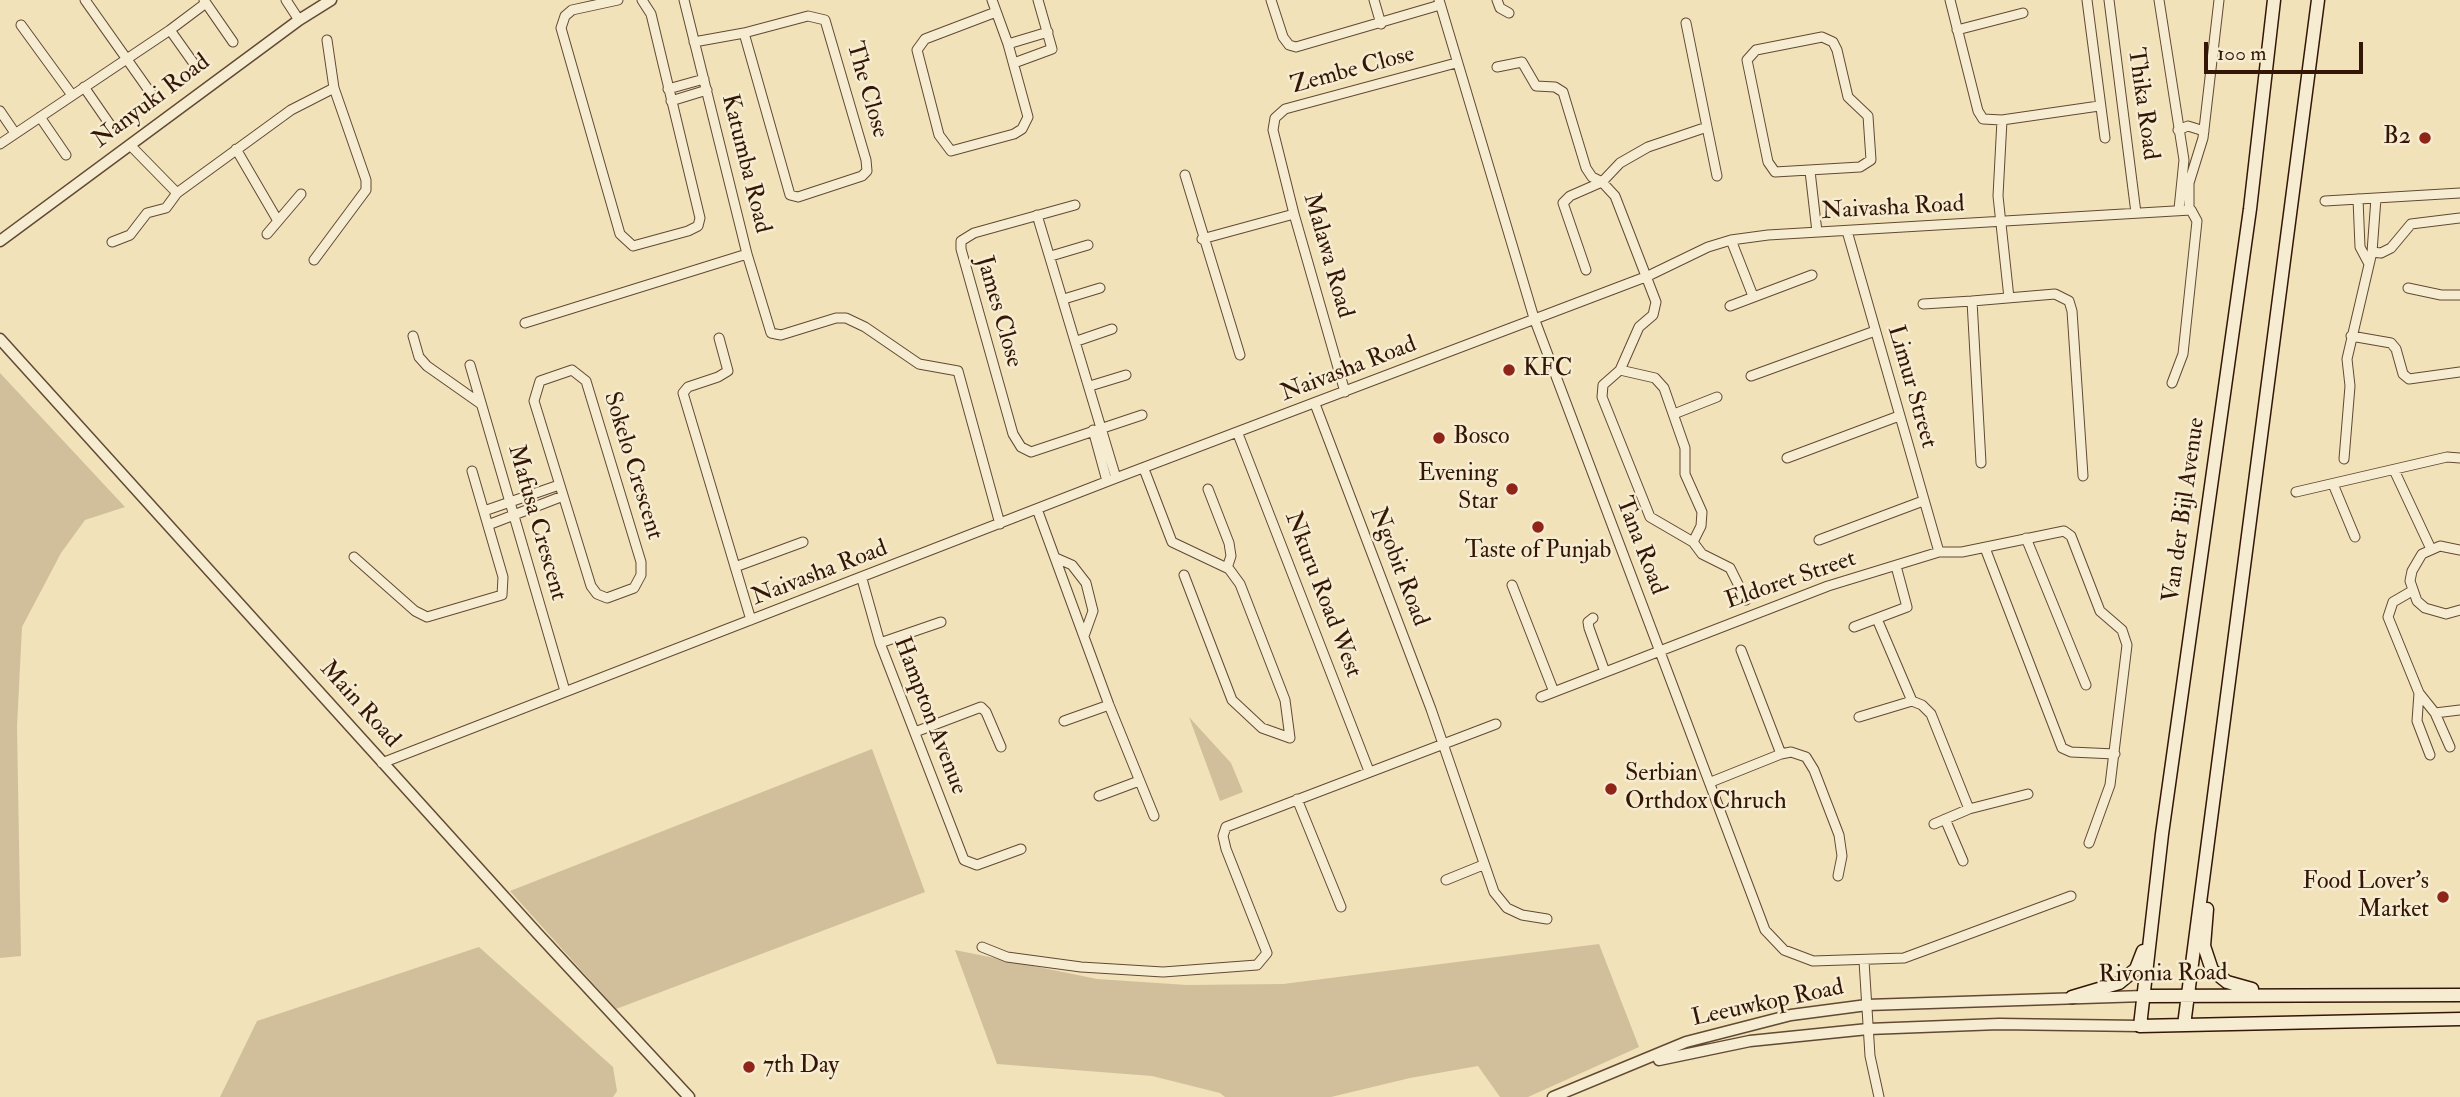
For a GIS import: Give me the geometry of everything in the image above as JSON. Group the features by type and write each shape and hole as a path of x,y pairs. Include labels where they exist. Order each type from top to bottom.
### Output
{"main road":[{"name":"Van der Bijl Avenue","path":"2140,1026 2149,936 2250,209 2274,0"},
{"path":"2184,1025 2318,0"},
{"path":"2210,836 2204,946 2208,963 2218,977 2235,986 2296,993"},
{"path":"2072,997 2119,983 2130,976 2149,936"},
{"name":"Rivonia Road","path":"2144,996 2460,993"},
{"name":"Rivonia Road","path":"2140,1026 2460,1018"}],"street":[{"path":"85,0 155,99"},
{"path":"286,0 299,20"},
{"name":"Nanyuki Road","path":"0,241 299,20 331,0"},
{"path":"618,0 572,10 565,16 561,28 620,234 633,246 688,231 698,226 700,218 651,14 642,0"},
{"name":"Katumba Road","path":"684,0 767,324 774,335 836,318 846,318 865,327 919,364 958,371 1000,524"},
{"path":"992,0 1014,63 1028,117 1022,129 1014,134 959,150 948,149 939,135 917,50 925,38 996,12"},
{"path":"1014,63 1052,48 1038,0"},
{"path":"1271,0 1283,37 1289,45 1296,47 1381,24 1439,2"},
{"path":"1374,0 1381,24"},
{"path":"1497,0 1500,8 1509,13"},
{"path":"1950,0 1980,116 1987,120 2002,120 2099,106"},
{"path":"2087,0 2105,138"},
{"name":"Thika Road","path":"2109,0 2136,213"},
{"path":"2159,0 2184,169 2179,190 2184,210 2197,219 2183,354 2172,383"},
{"path":"2184,210 2204,131 2219,0"},
{"path":"0,144 128,60 205,2 233,42"},
{"name":"Tana Road","path":"1439,2 1534,318 1658,650 1711,782 1759,916 1773,941 1794,956 1813,961 1864,961"},
{"path":"1957,30 2023,13"},
{"name":"The Close","path":"694,42 744,33 808,16 825,20 866,160 867,171 862,176 792,197 744,33"},
{"path":"1686,23 1717,176"},
{"path":"21,25 72,95"},
{"path":"170,30 197,68"},
{"path":"1008,44 1048,32"},
{"path":"1822,37 1836,46 1848,97 1868,116 1872,157 1864,166 1810,171 1779,172 1770,166 1747,60 1756,50 1822,37"},
{"path":"314,260 366,190 366,180 334,88 327,40"},
{"path":"1497,67 1522,62 1536,86 1555,87 1563,92 1586,167 1592,177 1602,182 1615,196 1648,276 1656,302 1654,312 1639,327 1620,370 1607,380 1601,393 1647,512 1658,524 1693,542 1702,554 1730,568 1746,600"},
{"name":"Zembe Close","path":"1273,130 1275,118 1286,109 1456,63"},
{"path":"668,89 704,79"},
{"path":"84,87 113,129"},
{"path":"112,242 130,234 145,214 166,208 177,193 296,107 334,88"},
{"path":"671,101 707,90"},
{"path":"0,111 15,133"},
{"path":"40,117 66,155"},
{"path":"2002,120 1998,196 2009,298"},
{"path":"2178,130 2189,126 2204,131"},
{"path":"1586,270 1563,203 1570,196 1602,182 1620,163 1648,148 1707,127"},
{"name":"Malawa Road","path":"1273,130 1294,214 1346,391"},
{"path":"130,145 177,193"},
{"path":"236,149 278,221"},
{"path":"1810,171 1817,232"},
{"path":"1185,175 1202,239 1240,355"},
{"path":"2325,201 2460,192"},
{"path":"267,234 301,194"},
{"path":"2344,459 2350,386 2347,359 2372,252 2376,198"},
{"path":"2360,199 2360,247 2368,264"},
{"name":"James Close","path":"1074,205 962,238 961,249 1013,433 1021,447 1031,452 1142,415"},
{"name":"Naivasha Road","path":"382,763 1648,276 1731,240 1817,232 2184,210"},
{"path":"1202,239 1294,214"},
{"path":"1037,215 1090,386 1097,429 1112,480"},
{"path":"2372,252 2381,253 2391,248 2411,224 2460,218"},
{"name":"Limur Street","path":"1847,231 1939,552"},
{"path":"1731,240 1754,296"},
{"path":"1051,256 1088,245"},
{"path":"525,323 747,254"},
{"path":"1730,306 1812,275"},
{"path":"1064,299 1100,288"},
{"path":"2408,288 2460,295"},
{"path":"1923,304 2059,295 2071,305 2083,476"},
{"path":"1972,301 1980,463"},
{"path":"1077,341 1112,329"},
{"path":"1751,376 1875,331"},
{"path":"413,336 419,357 427,366 481,404"},
{"path":"2351,336 2391,343 2396,349 2403,374 2409,379 2460,372"},
{"path":"719,338 728,371 688,387 683,393 751,620"},
{"name":"Main Road","path":"0,339 382,763 689,1097"},
{"name":"Mafusa Crescent","path":"470,365 565,691"},
{"name":"Sokelo Crescent","path":"572,370 586,381 641,562 641,575 634,588 607,598 593,589 563,496 534,395 546,378 572,370"},
{"path":"1620,370 1658,381 1674,414 1686,453 1685,474 1702,512 1701,526 1693,542"},
{"path":"1090,386 1126,375"},
{"path":"1674,414 1717,397"},
{"name":"Ngobit Road","path":"1315,404 1443,745 1494,892 1507,908 1522,915 1547,919"},
{"path":"1787,458 1899,415"},
{"name":"Nkuru Road West","path":"1238,434 1369,771"},
{"path":"2296,492 2447,457 2460,458"},
{"path":"1144,469 1172,542 1227,568 1240,584 1282,689 1288,709 1290,738 1262,728 1232,700 1184,575"},
{"path":"2394,470 2431,549"},
{"path":"354,557 415,611 427,617 502,595 505,585 472,471"},
{"path":"2333,484 2356,537"},
{"path":"484,511 559,485"},
{"path":"1208,489 1229,543 1231,556 1227,568"},
{"path":"488,525 514,512 563,496"},
{"path":"1819,540 1923,500"},
{"path":"1037,509 1108,705 1154,816"},
{"name":"Eldoret Street","path":"1541,697 1790,599 1939,552 1985,548 2060,530 2068,533 2100,611 2122,630 2125,636 2128,656 2115,754"},
{"path":"2026,538 2086,685"},
{"path":"735,567 803,542"},
{"path":"2460,550 2449,546 2431,549 2422,554 2412,571 2412,591 2425,608 2446,614 2460,610"},
{"path":"1985,548 2062,748 2071,752 2115,754 2110,785 2089,843"},
{"path":"1056,558 1077,569 1089,591 1093,611 1084,636"},
{"path":"1854,627 1907,607 1896,566"},
{"name":"Hampton Avenue","path":"862,579 880,643 968,863 977,865 1021,849"},
{"path":"1512,585 1554,692"},
{"path":"2412,591 2393,602 2388,617 2419,693 2435,713 2450,747"},
{"path":"1593,618 1588,622 1589,628 1605,672"},
{"path":"1877,619 1912,701 1931,714 1969,809"},
{"path":"880,643 941,622"},
{"path":"1741,650 1781,754"},
{"path":"2419,693 2417,721 2430,755"},
{"path":"1859,717 1912,701"},
{"path":"1064,721 1108,705"},
{"path":"915,732 981,707 986,712 1001,747"},
{"path":"2435,713 2460,710"},
{"path":"982,947 1000,956 1053,964 1163,972 1261,964 1267,958 1266,947 1226,849 1223,830 1235,821 1496,724"},
{"path":"1711,782 1781,754 1801,754 1814,770 1842,846 1838,876"},
{"path":"1099,796 1139,781"},
{"path":"1934,824 1969,809 2028,794"},
{"path":"1297,799 1341,907"},
{"path":"1945,819 1963,861"},
{"path":"1446,880 1483,865"},
{"name":"Leeuwkop Road","path":"1864,961 1911,957 2071,896"},
{"path":"1864,961 1872,1070 1880,1097"},
{"name":"Rivonia Road","path":"1867,1005 2144,996"},
{"name":"Leeuwkop Road","path":"1553,1097 1715,1033 1791,1015 1867,1005"},
{"name":"Rivonia Road","path":"1868,1029 1999,1024 2140,1026"},
{"name":"Leeuwkop Road","path":"1639,1064 1750,1041 1868,1029"}],"shaded area":[{"path":"0,373 125,507 85,520 61,553 22,627 17,727 21,956 0,958"},
{"path":"1189,717 1231,763 1243,792 1220,801"},
{"path":"872,749 925,892 616,1009 510,891"},
{"path":"1599,944 1639,1047 1528,1097 1500,1097 1478,1066 1410,1078 1331,1097 1225,1097 1220,1093 1152,1076 997,1064 955,950 1097,979 1187,985 1283,984"},
{"path":"479,947 613,1067 617,1091 613,1097 220,1097 257,1021"}],"place":[{"name":"B2","path":"2425,138"},
{"name":"KFC","path":"1509,370"},
{"name":"Bosco","path":"1439,438"},
{"name":"Evening Star","path":"1512,489"},
{"name":"Taste of Punjab","path":"1538,527"},
{"name":"Serbian Orthdox Chruch","path":"1611,789"},
{"name":"Food Lover's Market","path":"2443,897"},
{"name":"7th Day","path":"749,1067"}]}
